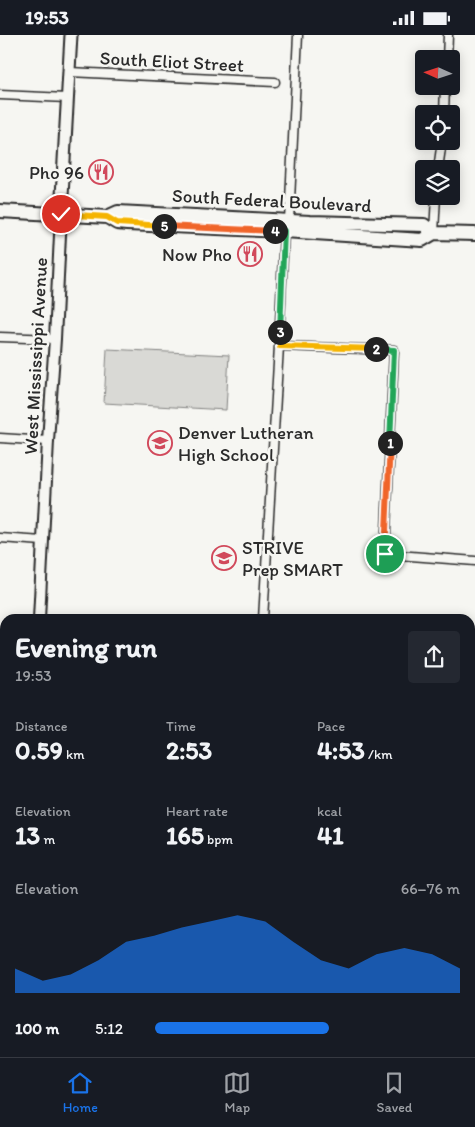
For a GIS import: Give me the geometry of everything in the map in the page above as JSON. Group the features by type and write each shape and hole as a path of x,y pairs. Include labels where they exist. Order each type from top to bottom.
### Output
{"main road":[{"name":"West Mississippi Avenue","path":"61,214 71,35"},
{"name":"South Federal Boulevard","path":"0,211 107,217 117,223 127,224 287,226 422,240 434,233 475,234"}],"street":[{"path":"263,614 298,35"},
{"path":"447,50 448,35"},
{"name":"South Eliot Street","path":"69,72 275,82"},
{"path":"0,95 67,98"},
{"path":"434,233 436,205"},
{"name":"West Mississippi Avenue","path":"39,614 61,214"},
{"path":"0,337 55,339"},
{"path":"280,346 394,350 385,554 475,561"},
{"path":"0,439 48,441"},
{"path":"0,538 43,541"}],"shaded area":[{"path":"107,349 229,355 226,410 104,403"}],"place":[{"name":"Pho 96","path":"101,172"},
{"name":"Now Pho","path":"250,254"},
{"name":"Denver Lutheran High School","path":"160,443"},
{"name":"STRIVE Prep SMART","path":"224,558"}],"route":[{"path":"61,214 107,217 117,223 127,224 284,231 280,346 394,350 385,554"}]}
